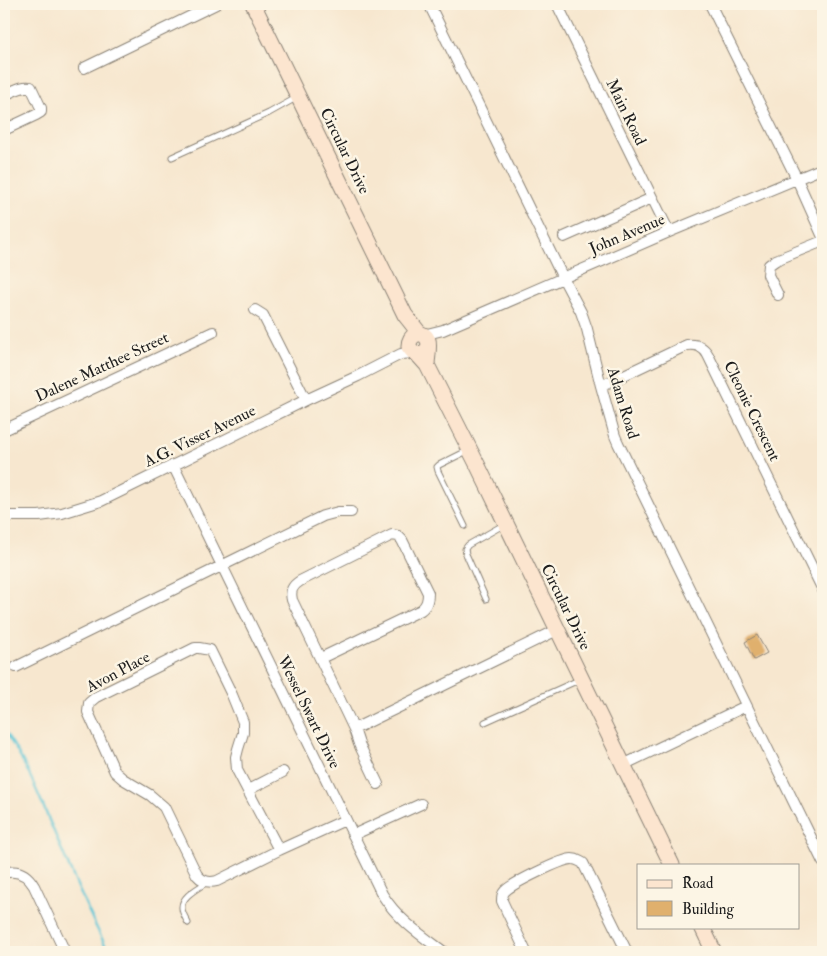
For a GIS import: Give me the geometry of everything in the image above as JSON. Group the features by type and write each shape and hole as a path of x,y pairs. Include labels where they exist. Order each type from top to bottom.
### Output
{"street":[{"path":"84,68 216,4"},
{"name":"Circular Drive","path":"253,4 405,315 418,347 470,449 672,864"},
{"name":"Adam Road","path":"429,4 580,312 587,329 615,436 823,862"},
{"name":"Main Road","path":"557,4 668,232"},
{"path":"710,4 797,179 823,237"},
{"path":"4,95 22,87 31,87 41,110 36,115 4,130"},
{"name":"John Avenue","path":"418,347 443,330 668,232 823,168"},
{"path":"564,237 652,198"},
{"path":"778,295 768,275 770,263 823,241"},
{"path":"256,310 263,315 306,400"},
{"name":"Dalene Matthee Street","path":"4,430 213,332"},
{"name":"Cleonie Crescent","path":"601,386 686,344 702,347 708,355 823,590"},
{"name":"A.G. Visser Avenue","path":"4,516 39,516 62,513 101,501 418,347"},
{"name":"Wessel Swart Drive","path":"173,465 382,894 402,920 444,952"},
{"path":"16,667 322,516 338,512 351,512"},
{"path":"321,658 421,610 425,606 428,600 428,593 402,540 398,536 386,538 294,585 291,592 292,600 321,658 378,784"},
{"path":"354,729 557,630"},
{"name":"Avon Place","path":"207,882 197,875 164,807 150,795 123,779 116,772 88,712 89,703 96,697 195,648 208,649 212,653 242,719 243,733 236,762 238,770 279,850"},
{"path":"623,765 746,706"},
{"path":"248,790 283,772"},
{"path":"353,835 421,804"},
{"path":"207,882 217,882 279,850 345,820"},
{"path":"526,952 502,901 502,895 506,889 538,872 570,859 577,859 583,863 628,952"},
{"path":"4,873 16,871 24,874 29,879 65,952"},
{"path":"702,928 714,952"}],"lane":[{"path":"172,157 269,113 299,97"},
{"path":"466,526 437,468 439,465 470,449"},
{"path":"486,599 465,549 468,545 506,524"},
{"path":"485,722 581,678"},
{"path":"188,923 182,910 182,904 190,894 207,882"}],"building":[{"path":"757,635 767,653 754,660 745,642"}],"waterway":[{"path":"4,731 40,797 70,870 109,952"}]}
